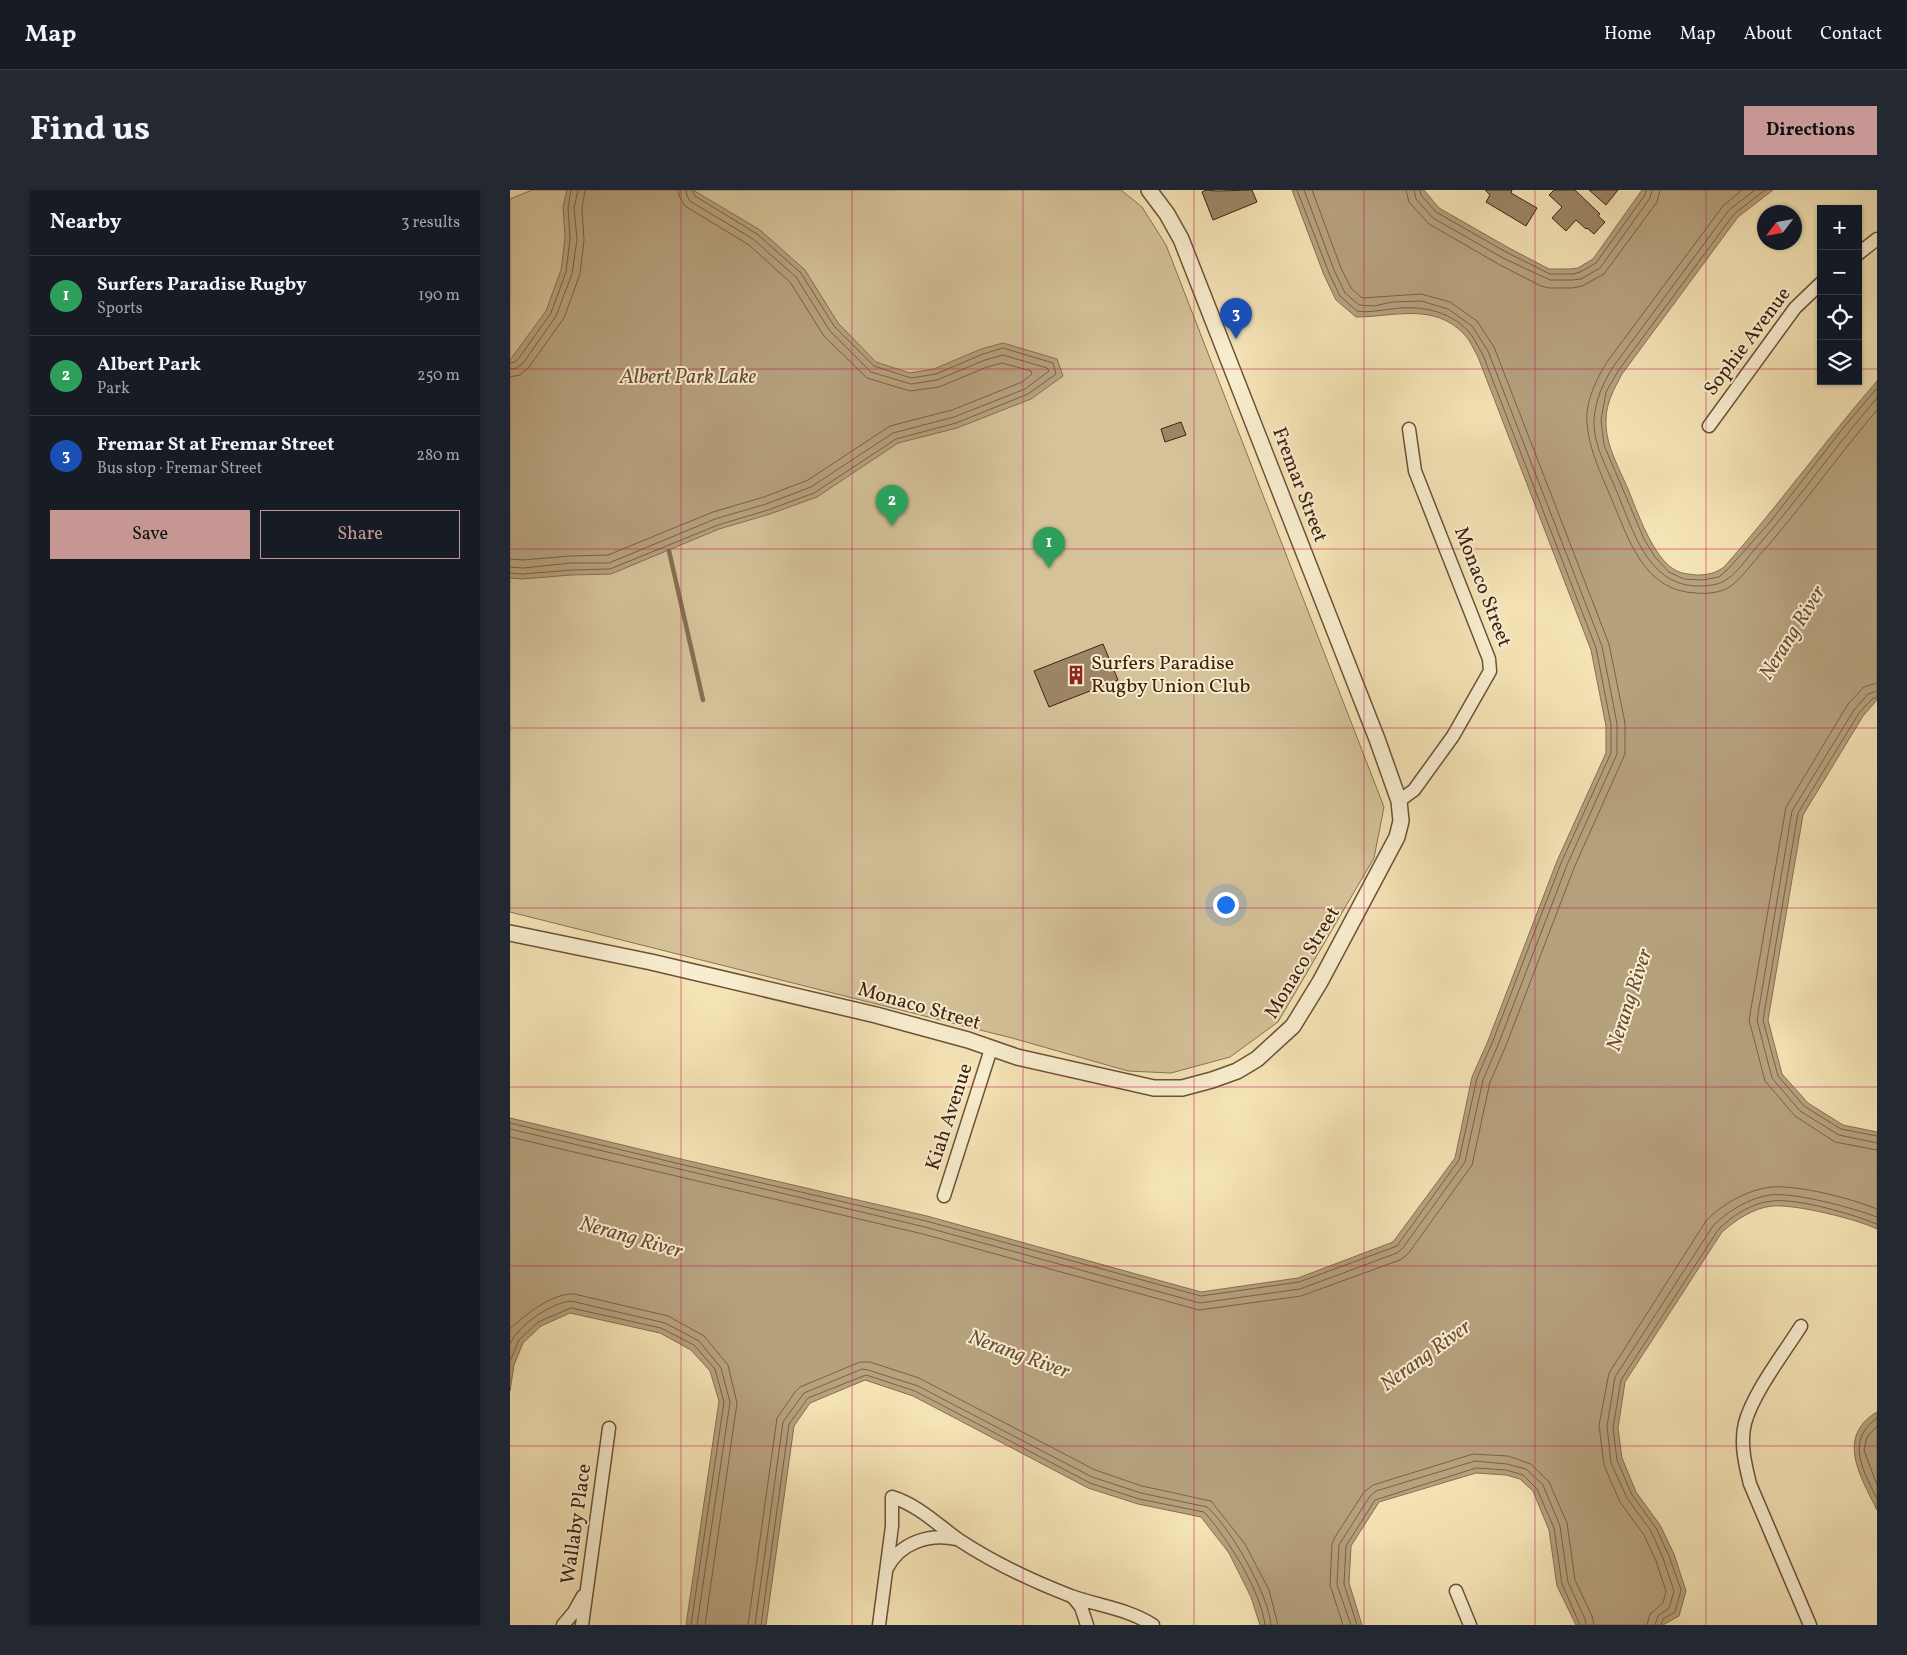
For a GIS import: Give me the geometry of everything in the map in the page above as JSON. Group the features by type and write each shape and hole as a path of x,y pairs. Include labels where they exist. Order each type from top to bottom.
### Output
{"street":[{"name":"Fremar Street","path":"1149,190 1164,209 1181,239 1377,739 1399,801"},
{"path":"1862,251 1877,239"},
{"name":"Sophie Avenue","path":"1708,426 1795,308 1817,287"},
{"name":"Monaco Street","path":"510,933 651,962 876,1014 968,1040 1017,1057 1154,1088 1182,1088 1237,1071 1257,1059 1293,1026 1320,982 1396,837 1402,820 1399,801 1414,790 1442,751 1490,671 1489,659 1415,471 1409,429"},
{"name":"Kiah Avenue","path":"944,1196 991,1049"},
{"path":"1801,1326 1752,1404 1745,1424 1743,1444 1744,1463 1750,1484 1810,1625"},
{"name":"Wallaby Place","path":"582,1624 609,1428"},
{"path":"878,1625 892,1520 892,1497 910,1504 958,1539 1018,1574 1072,1596 1125,1611 1153,1625"},
{"path":"885,1575 893,1559 913,1543 937,1536 958,1539"},
{"path":"563,1625 574,1612 589,1582"},
{"path":"1456,1591 1470,1625"},
{"path":"1072,1596 1081,1607 1087,1625"}],"shaded area":[{"path":"532,190 1121,190 1142,207 1166,245 1384,807 1374,858 1278,1022 1230,1057 1171,1073 1128,1071 1012,1038 510,912 510,199"}],"water":[{"name":"Albert Park Lake","path":"567,190 693,190 760,230 805,270 838,323 876,362 910,373 934,369 981,349 1003,343 1057,359 1063,376 1031,399 957,428 898,443 817,497 770,514 719,529 611,574 510,578 510,360 546,311 561,270 565,238 563,207"},
{"name":"Nerang River","path":"1292,190 1424,190 1439,208 1509,248 1549,269 1571,269 1578,268 1593,259 1642,190 1773,190 1738,217 1622,374 1609,402 1606,414 1606,429 1610,447 1641,521 1660,555 1667,564 1680,572 1697,575 1709,574 1725,566 1877,381 1877,700 1863,716 1803,815 1768,1020 1782,1074 1808,1103 1843,1125 1877,1132 1877,1229 1841,1217 1795,1207 1765,1207 1745,1215 1722,1232 1625,1382 1618,1428 1622,1458 1636,1492 1660,1525 1674,1554 1686,1591 1679,1616 1663,1625 1576,1625 1557,1586 1549,1530 1533,1491 1520,1479 1506,1475 1476,1473 1379,1502 1351,1546 1349,1583 1362,1625 1260,1625 1251,1597 1229,1553 1201,1517 1138,1504 1088,1488 913,1396 865,1380 810,1403 794,1426 766,1625 686,1625 719,1401 710,1371 691,1350 660,1333 570,1313 541,1326 523,1343 514,1365 510,1391 510,1118 927,1216 1201,1292 1298,1278 1393,1242 1455,1158 1472,1077 1488,1041 1557,861 1606,753 1606,726 1591,650 1478,357 1470,342 1452,324 1439,318 1413,314 1356,317 1336,300 1324,275"},
{"path":"1877,1412 1877,1510 1859,1471 1854,1445 1857,1433 1864,1422"}],"building":[{"path":"1206,190 1252,190 1257,202 1213,220 1202,192"},
{"path":"1485,190 1512,190 1511,193 1537,208 1526,226 1486,202 1490,195"},
{"path":"1554,190 1575,190 1600,214 1598,216 1605,222 1594,234 1576,220 1566,231 1552,218 1562,207 1549,195"},
{"path":"1589,190 1618,190 1606,205"},
{"path":"1181,422 1186,435 1165,442 1161,429"},
{"name":"Surfers Paradise Rugby Union Club","path":"1103,644 1118,680 1049,707 1034,671"}],"waterway":[{"path":"669,551 703,700"}],"place":[{"name":"Fremar St at Fremar Street","path":"1236,339"},
{"name":"Albert Park","path":"892,526"},
{"name":"Surfers Paradise Rugby","path":"1049,568"},
{"name":"Surfers Paradise Rugby Union Club","path":"1076,675"}]}
